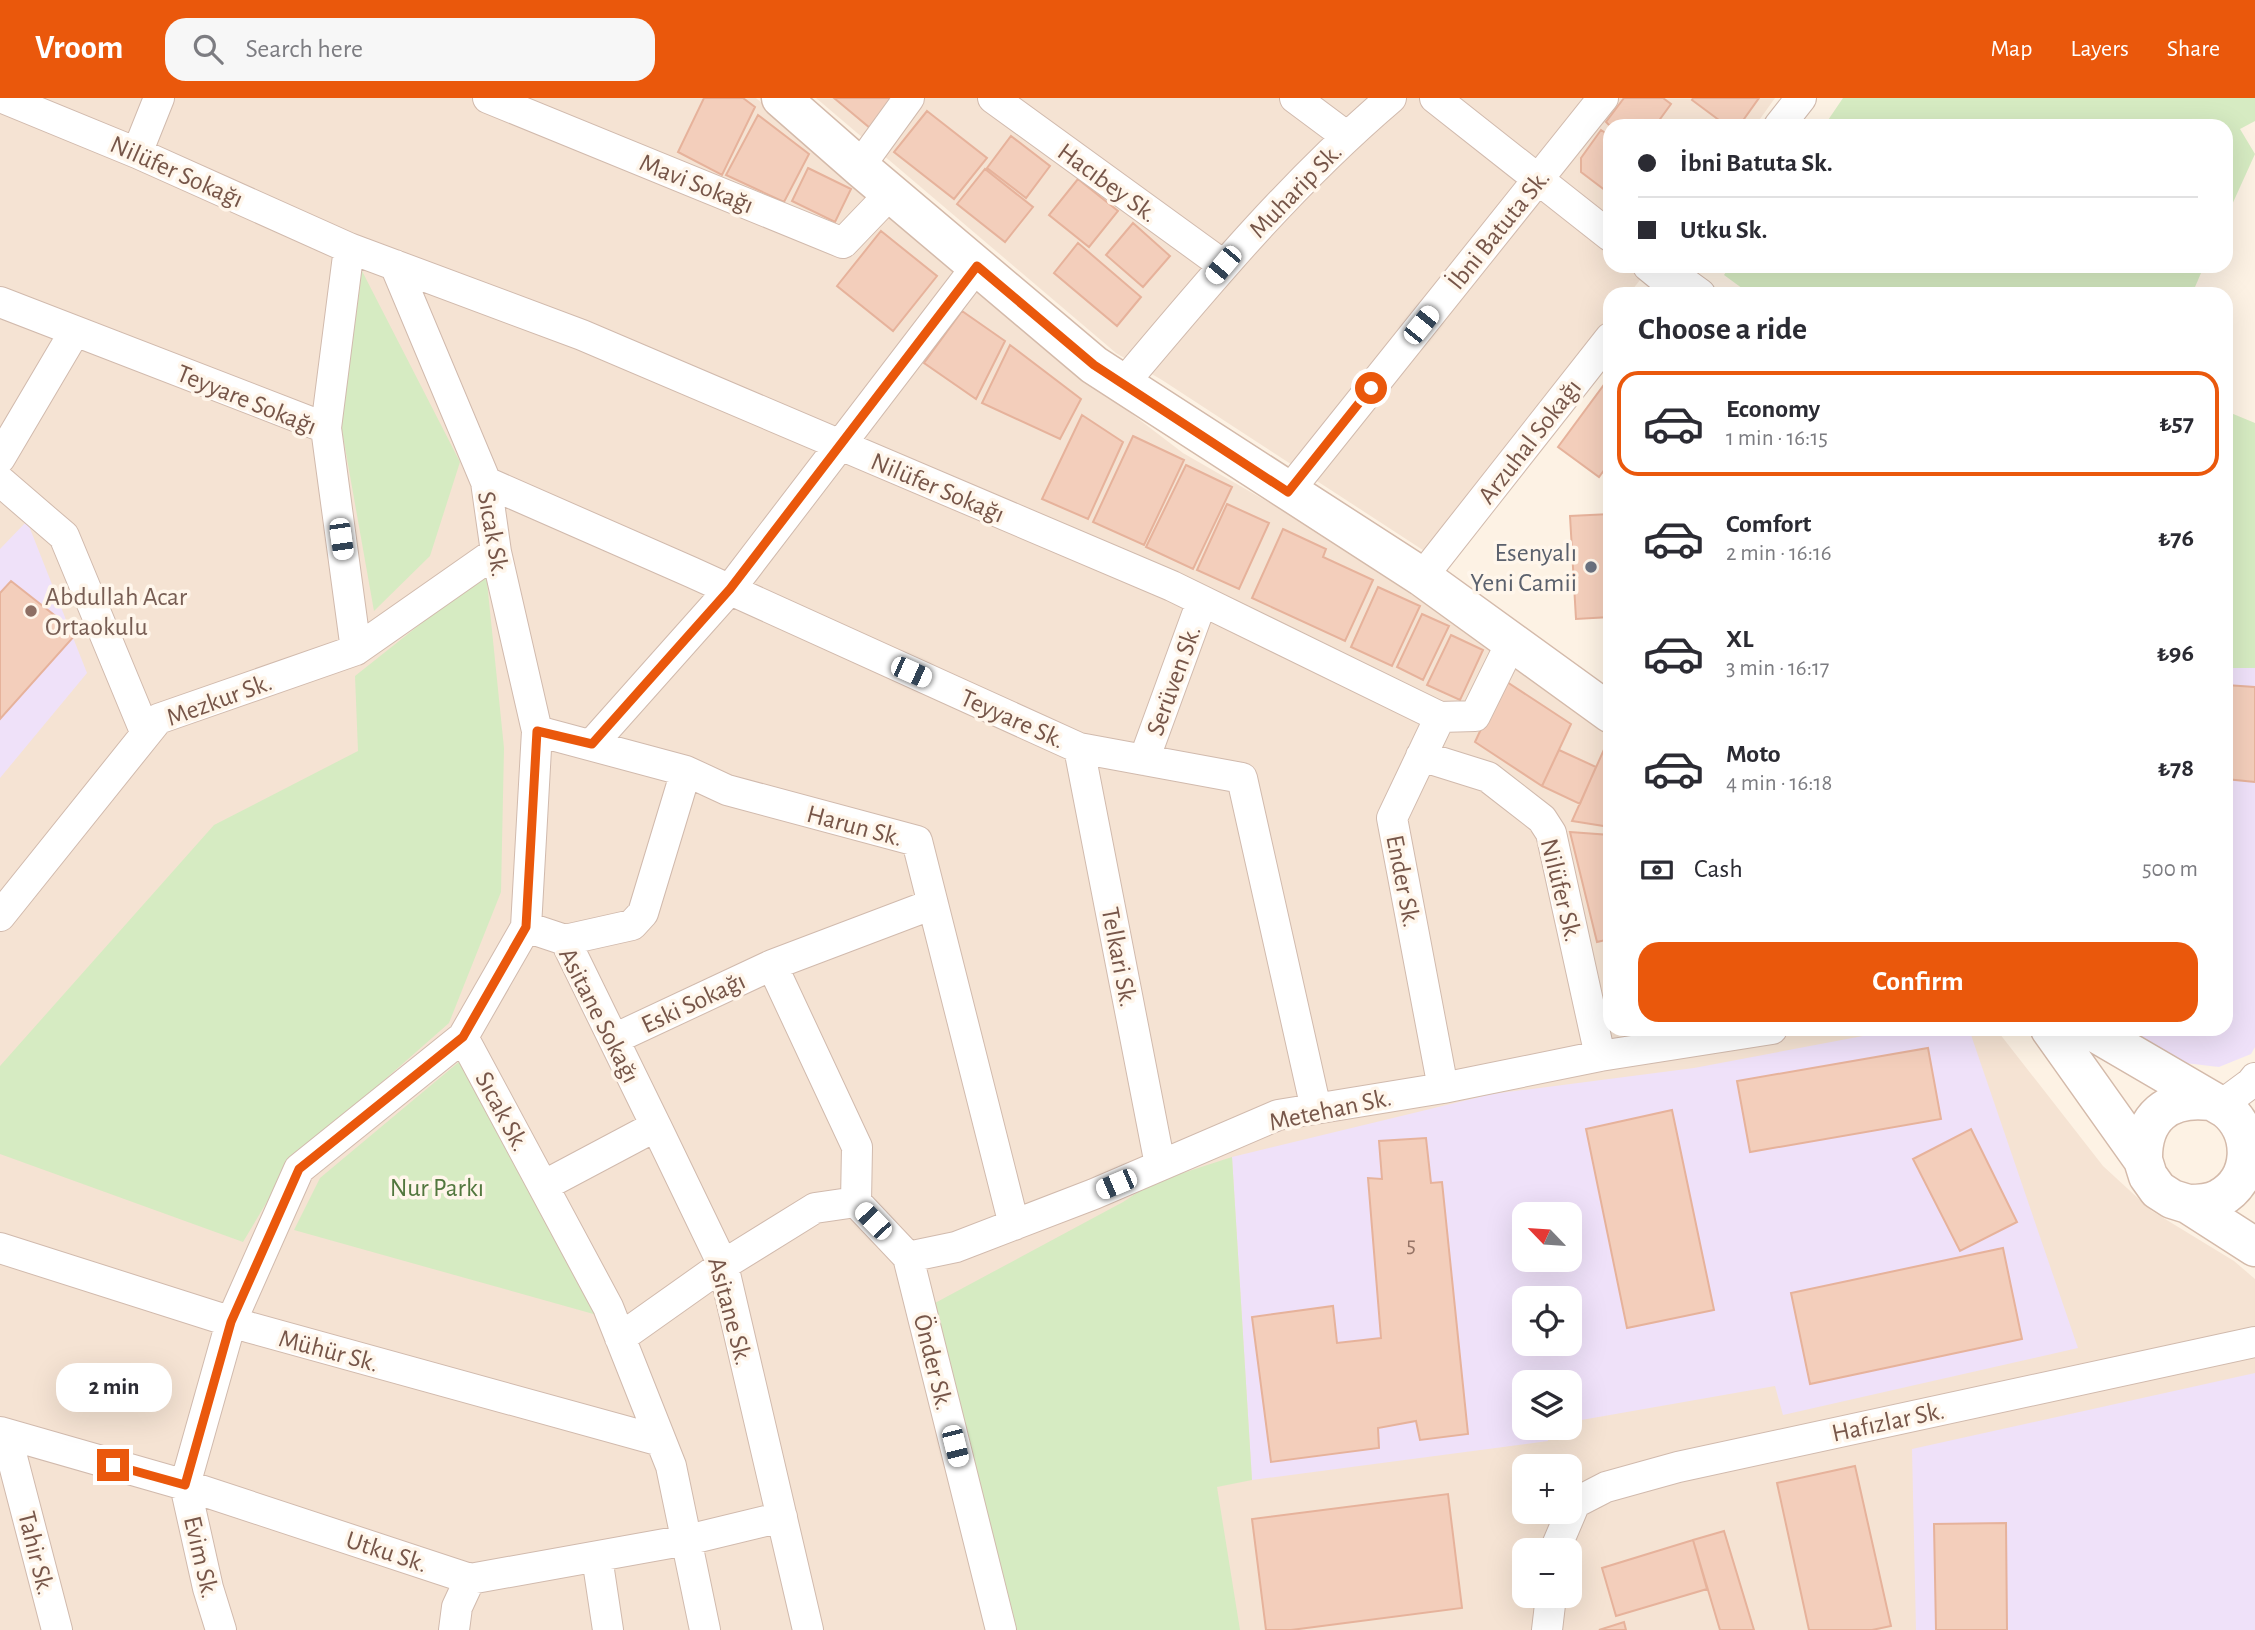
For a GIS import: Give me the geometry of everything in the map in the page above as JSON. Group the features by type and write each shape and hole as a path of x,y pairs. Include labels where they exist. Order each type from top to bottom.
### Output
{"main road":[{"path":"781,98 1094,365 1422,577 1603,708"},
{"path":"2055,1036 2143,1160"},
{"path":"2100,1036 2234,1123 2248,1156 2244,1172 2234,1187 2221,1198 2205,1204 2188,1204"},
{"path":"2234,1123 2192,1099 2175,1103 2160,1112 2149,1126 2143,1143 2143,1160 2148,1176 2158,1190 2172,1199 2188,1204 2255,1247"}],"street":[{"name":"Nilüfer Sokağı","path":"3,98 137,153 349,248 582,335 1172,586 1440,717"},
{"path":"137,153 159,98"},
{"name":"Mavi Sokağı","path":"488,98 843,243 891,194"},
{"path":"859,167 909,98"},
{"name":"Hacıbey Sk.","path":"993,98 1223,265"},
{"path":"1294,98 1346,136"},
{"name":"Muharip Sk.","path":"1123,384 1223,265 1346,136 1391,98"},
{"path":"1435,98 1603,230"},
{"name":"İbni Batuta Sk.","path":"1288,492 1603,98"},
{"path":"1784,119 1801,98"},
{"path":"326,428 349,248"},
{"name":"Sıcak Sk.","path":"395,265 486,482 496,552 537,731 526,927 463,1037 608,1307 671,1466 705,1630"},
{"path":"592,744 730,589 977,266"},
{"path":"1654,275 1678,278 1690,287"},
{"name":"Teyyare Sokağı","path":"0,302 326,428 356,650"},
{"path":"0,458 75,331"},
{"name":"Arzuhal Sokağı","path":"1422,577 1603,347"},
{"path":"0,481 64,536 146,734"},
{"name":"Teyyare Sk.","path":"486,482 730,589 1079,748 1242,778 1315,1109"},
{"name":"Mezkur Sk.","path":"0,916 158,719 356,650 496,552"},
{"name":"Serüven Sk.","path":"1144,760 1202,601"},
{"path":"1440,717 1475,716 1512,641"},
{"name":"Ender Sk.","path":"1440,717 1392,818 1443,1088"},
{"name":"Harun Sk.","path":"537,731 686,771 727,790 917,841 1014,1225"},
{"name":"Telkari Sk.","path":"1079,748 1160,1165"},
{"name":"Nilüfer Sk.","path":"1421,756 1488,777 1542,819 1551,833 1601,1056"},
{"path":"565,940 632,925 643,913 686,771"},
{"name":"Eski Sokağı","path":"614,1039 772,965 933,904"},
{"name":"Asitane Sokağı","path":"526,927 565,940 656,1126"},
{"path":"772,965 857,1147 856,1202 908,1257"},
{"name":"Metehan Sk.","path":"908,1257 956,1247 1014,1225 1278,1115 1443,1088 1601,1056 1728,1036"},
{"name":"Evim Sk.","path":"221,1630 208,1588 185,1485 231,1322 299,1169 463,1037"},
{"path":"2234,1123 2253,1080"},
{"path":"543,1186 656,1126"},
{"name":"Asitane Sk.","path":"656,1126 723,1265 808,1630"},
{"path":"620,1338 723,1265 816,1208 856,1202"},
{"name":"Mühür Sk.","path":"0,1248 231,1322 661,1441"},
{"name":"Önder Sk.","path":"908,1257 1001,1630"},
{"name":"Hafızlar Sk.","path":"1561,1538 1575,1503 1606,1488 1678,1466 2255,1342"},
{"name":"Utku Sk.","path":"3,1433 185,1485 470,1579 687,1540 782,1517"},
{"name":"Tahir Sk.","path":"3,1433 57,1630"},
{"path":"597,1557 608,1630"},
{"path":"454,1630 457,1607 470,1579"},
{"path":"1547,1630 1550,1608"}],"shaded area":[{"path":"0,98 756,98 1086,379 1183,453 1301,521 1490,647 1603,728 1603,1036 2001,1036 2103,1166 2152,1211 2234,1261 2255,1279 2255,1630 0,1630"},
{"path":"816,98 1775,98 1760,119 1603,119 1603,273 1646,273 1634,287 1603,287 1603,328 1429,554 1162,380 1116,353"},
{"name":"Abdullah Acar Ortaokulu","path":"27,521 87,673 0,778 0,549"},
{"path":"2233,668 2255,668 2255,1047 2251,1054 2219,1067 2168,1061 2135,1036 2233,1036"},
{"path":"1863,1036 1971,1036 2078,1348 1783,1415 1775,1386 1582,1420 1582,1370 1512,1370 1512,1440 1548,1441 1252,1480 1232,1157 1492,1094 1694,1068"},
{"path":"2255,1373 2255,1630 1916,1630 1912,1449"}],"green space":[{"path":"1843,98 2255,98 2255,121 2240,129 2255,154 2233,203 2233,119 1829,119"},
{"path":"362,271 460,462 430,556 374,611 341,425"},
{"path":"2201,273 2195,287 1740,287 1724,275"},
{"path":"2233,414 2255,423 2255,668 2233,668"},
{"path":"486,572 504,748 501,892 449,1023 290,1163 243,1242 0,1154 0,1066 214,825 358,751 355,676"},
{"name":"Nur Parkı","path":"460,1061 597,1315 294,1230 320,1178"},
{"path":"1232,1157 1252,1480 1217,1487 1240,1630 1012,1630 935,1303 1123,1202 1152,1183"}],"building":[{"path":"704,98 743,98 755,107 722,175 678,152"},
{"path":"834,98 894,98 870,128"},
{"path":"1624,98 1663,98 1671,104 1660,119 1608,119"},
{"path":"1759,98 1744,119 1718,119 1692,100"},
{"path":"927,111 987,158 954,199 894,152"},
{"path":"758,115 809,154 784,202 726,175"},
{"path":"1601,130 1603,131 1603,189 1581,172 1581,158"},
{"path":"1011,136 1050,166 1026,198 987,168"},
{"path":"808,168 851,189 835,222 792,201"},
{"path":"985,169 1033,207 1005,242 957,204"},
{"path":"1078,179 1118,211 1089,247 1049,215"},
{"path":"1133,223 1170,256 1143,287 1106,255"},
{"path":"881,231 937,276 893,331 837,286"},
{"path":"1078,243 1141,297 1117,326 1054,273"},
{"path":"962,311 1005,341 976,399 924,363"},
{"path":"1010,345 1081,399 1060,439 982,403"},
{"path":"1603,386 1603,472 1599,477 1558,447"},
{"path":"1082,415 1123,442 1088,519 1042,499"},
{"path":"1133,436 1184,460 1144,545 1093,522"},
{"path":"1186,465 1232,487 1193,569 1146,547"},
{"path":"1227,504 1269,523 1239,589 1197,570"},
{"name":"Esenyalı Yeni Camii","path":"1603,514 1603,617 1576,619 1570,516"},
{"path":"1283,529 1326,549 1323,557 1373,580 1345,641 1252,598"},
{"path":"11,581 77,633 0,719 0,593"},
{"path":"1378,587 1420,606 1392,666 1351,647"},
{"path":"1422,614 1449,626 1423,680 1397,667"},
{"path":"1451,635 1483,650 1460,700 1427,685"},
{"path":"1504,680 1571,724 1542,786 1475,742"},
{"path":"2233,685 2255,687 2255,782 2233,780"},
{"path":"1559,750 1596,767 1580,804 1542,786"},
{"path":"1603,752 1603,826 1572,821"},
{"path":"1570,832 1603,834 1603,941 1597,942"},
{"path":"1928,1048 1941,1119 1750,1152 1737,1081"},
{"path":"1672,1110 1714,1310 1627,1328 1586,1129"},
{"path":"1971,1129 2017,1222 1960,1251 1913,1159"},
{"path":"1426,1138 1431,1183 1442,1182 1468,1434 1420,1440 1416,1421 1378,1428 1379,1448 1271,1462 1252,1317 1333,1306 1337,1343 1381,1338 1368,1178 1382,1179 1379,1141"},
{"path":"2003,1248 2022,1339 1810,1384 1791,1293"},
{"path":"1855,1466 1891,1626 1872,1630 1809,1630 1777,1483"},
{"path":"1448,1494 1462,1608 1291,1630 1266,1630 1252,1519"},
{"path":"2006,1523 2007,1630 1936,1630 1934,1524"},
{"path":"1724,1531 1754,1630 1720,1630 1693,1540"},
{"path":"1693,1540 1707,1589 1616,1616 1602,1568"},
{"path":"1624,1622 1626,1630 1599,1630"}],"place":[{"name":"Esenyalı Yeni Camii","path":"1591,567"},
{"name":"Abdullah Acar Ortaokulu","path":"31,611"}],"route":[{"path":"113,1465 185,1485 231,1322 299,1169 463,1037 526,927 537,731 592,744 730,589 977,266 1094,365 1288,492 1371,388"}]}
